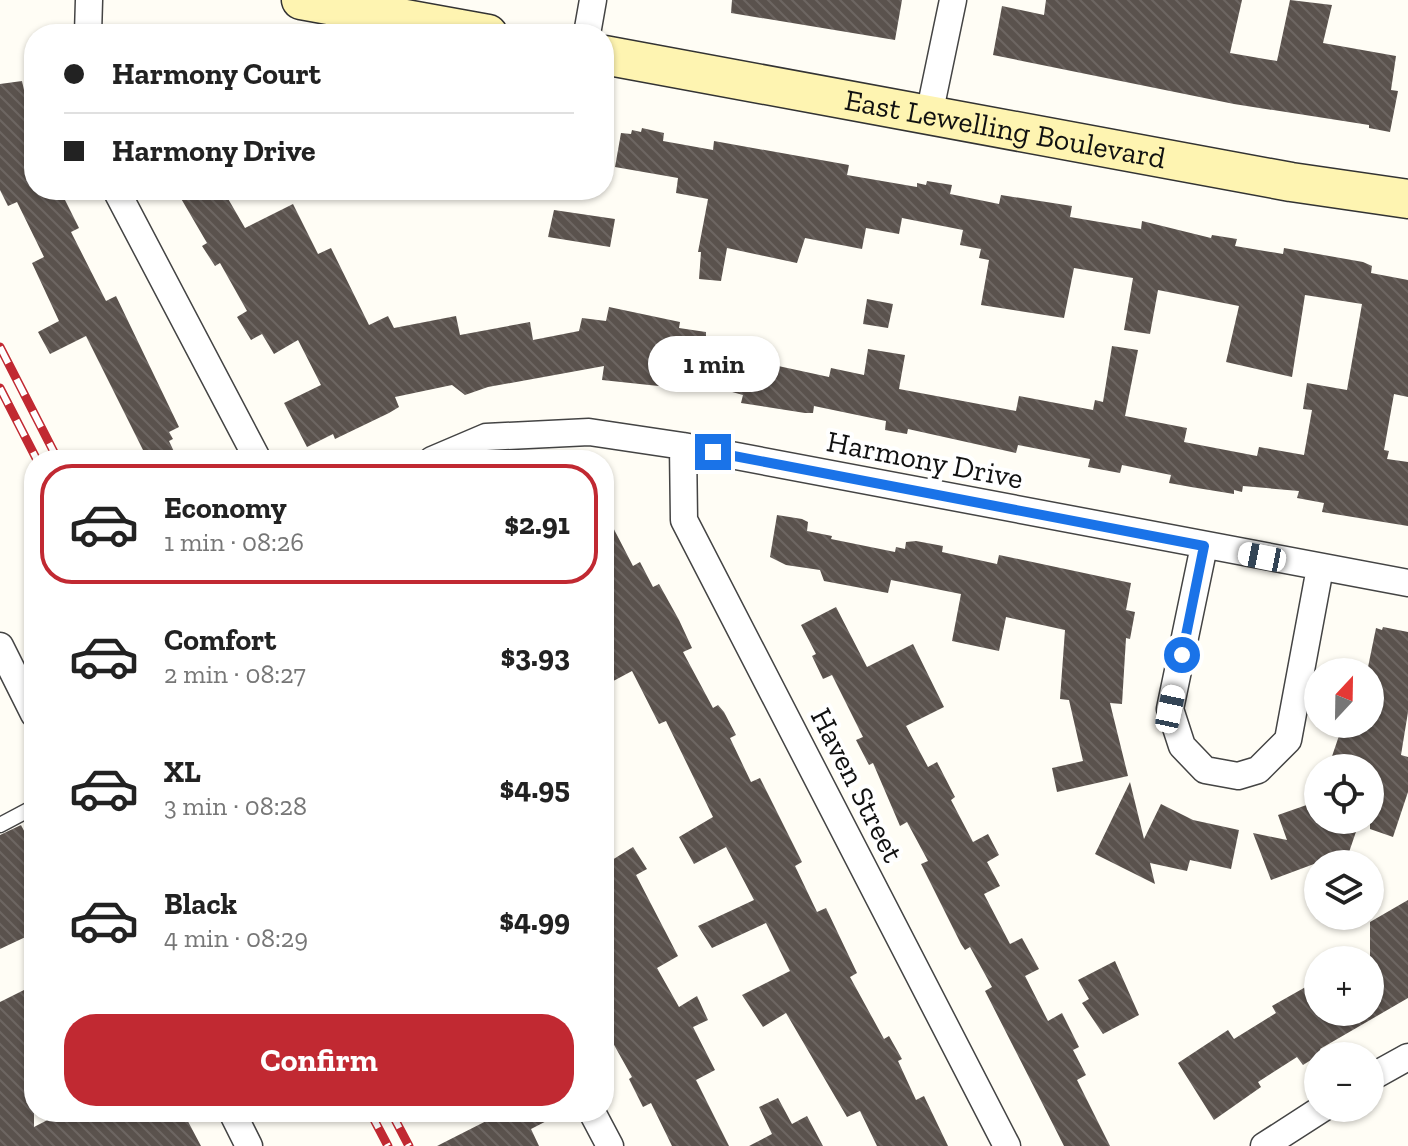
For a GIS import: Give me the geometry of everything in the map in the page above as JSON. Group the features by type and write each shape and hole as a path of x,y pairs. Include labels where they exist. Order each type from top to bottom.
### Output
{"main road":[{"path":"301,0 433,24"},
{"name":"East Lewelling Boulevard","path":"614,57 1291,182 1408,199"}],"street":[{"path":"88,24 89,0"},
{"path":"589,24 593,0"},
{"path":"929,115 953,0"},
{"path":"121,200 253,450"},
{"name":"Harmony Drive","path":"455,450 486,437 589,432 683,446 1408,583"},
{"name":"Haven Street","path":"683,446 684,520 1007,1146"},
{"path":"1204,546 1170,709 1182,746 1205,770 1238,776 1258,770 1288,740 1320,568"},
{"path":"0,646 24,694"},
{"path":"1384,1070 1408,1057"},
{"path":"1264,1146 1304,1120"},
{"path":"237,1122 249,1146"},
{"path":"597,1122 610,1146"}],"lane":[{"path":"0,825 24,812"}],"building":[{"path":"732,0 902,0 895,40 731,13"},
{"path":"1046,0 1242,0 1230,53 1277,61 1290,0 1332,5 1323,43 1396,56 1391,90 1398,91 1390,132 1369,128 1369,125 1234,104 993,55 1002,6 1044,15"},
{"path":"22,81 24,90 24,200 65,200 79,228 71,232 106,301 116,296 179,427 169,432 173,450 143,450 86,336 50,354 38,332 59,321 32,263 44,257 17,202 8,206 0,190 0,84"},
{"path":"642,128 664,133 663,141 713,150 714,141 849,165 847,175 917,187 917,183 926,185 927,181 952,185 950,194 999,204 1001,195 1072,206 1070,217 1141,229 1142,221 1211,238 1212,235 1237,239 1235,246 1283,254 1284,248 1363,262 1372,266 1371,273 1408,280 1408,397 1394,394 1384,450 1389,451 1387,459 1408,462 1408,526 1322,512 1324,503 1297,498 1299,491 1243,486 1242,492 1234,490 1234,494 1169,483 1171,475 1122,465 1120,473 1088,467 1090,459 1018,445 1016,453 908,429 907,434 885,430 886,421 814,406 813,413 805,413 741,403 743,395 714,387 669,380 668,387 602,380 604,366 488,387 465,395 452,385 395,397 399,407 389,413 335,439 333,434 307,447 284,403 321,385 298,340 274,354 262,334 251,340 237,317 247,311 220,263 215,266 202,246 207,243 182,200 229,200 245,228 293,204 318,254 331,248 369,325 388,316 394,328 456,316 460,335 530,322 533,340 579,331 582,318 606,321 609,307 680,322 679,328 706,332 706,336 759,346 759,349 771,352 769,364 829,377 831,368 864,375 868,349 905,355 899,389 1016,411 1019,396 1093,410 1095,400 1103,402 1112,346 1138,350 1125,416 1187,428 1184,442 1257,456 1259,447 1304,455 1312,410 1303,409 1307,383 1347,390 1362,304 1305,295 1292,377 1226,362 1239,306 1158,290 1150,334 1124,330 1133,278 1074,268 1064,318 981,305 989,260 979,258 981,249 960,245 963,230 902,218 899,234 866,228 862,249 805,238 797,263 727,248 721,281 699,279 701,252 698,252 708,199 676,193 678,178 615,167 621,133 631,134 632,130 641,132"},
{"path":"554,210 615,219 610,247 548,237"},
{"path":"867,299 893,304 888,328 863,324"},
{"path":"777,515 802,519 808,522 807,531 832,536 831,539 895,552 896,547 905,549 906,542 916,541 943,546 942,552 997,564 999,555 1131,583 1126,610 1135,612 1130,639 1126,638 1122,704 1110,703 1128,776 1057,792 1052,768 1083,761 1069,700 1060,699 1065,630 1006,617 999,651 952,641 961,594 891,580 888,593 824,581 820,570 786,565 770,557"},
{"path":"614,529 633,566 640,562 653,587 659,584 679,620 692,648 683,652 713,708 718,705 724,712 736,735 730,738 751,782 760,778 802,862 795,866 817,912 826,908 857,973 850,977 884,1039 889,1036 902,1059 898,1061 916,1100 924,1096 948,1146 877,1146 860,1111 847,1117 786,1013 763,1027 742,995 790,971 766,923 712,948 698,926 754,900 726,847 694,864 679,837 713,817 666,721 659,724 632,671 614,681"},
{"path":"836,607 867,667 913,644 944,707 906,726 928,767 937,762 955,797 951,800 973,842 988,834 999,855 987,862 1000,886 984,894 1010,944 1022,938 1039,969 1025,976 1048,1021 1062,1013 1079,1047 1073,1050 1086,1075 1077,1080 1110,1146 1064,1146 985,991 992,987 970,947 965,950 961,944 921,864 928,861 907,822 900,826 873,763 869,765 856,740 863,737 832,675 823,679 812,656 816,654 801,625"},
{"path":"1383,627 1408,632 1408,712 1401,755 1408,757 1408,792 1393,837 1384,834 1384,754 1333,754 1338,738 1384,738 1384,658 1370,658 1376,628 1382,630"},
{"path":"1130,782 1144,839 1161,804 1193,820 1239,830 1231,869 1190,860 1187,871 1150,863 1155,884 1095,854"},
{"path":"1304,806 1304,834 1355,834 1350,850 1304,850 1304,868 1271,880 1253,833 1287,840 1278,815"},
{"path":"21,825 24,831 24,938 0,949 0,835"},
{"path":"633,847 647,869 636,875 678,956 657,968 679,1007 697,996 708,1020 693,1027 715,1070 696,1080 729,1146 672,1146 651,1103 643,1107 629,1079 632,1077 614,1045 614,859"},
{"path":"1408,900 1408,998 1384,1012 1384,946 1370,946 1370,930 1384,930 1384,914"},
{"path":"1115,961 1139,1015 1103,1034 1082,1003 1089,999 1078,980"},
{"path":"1304,988 1304,1026 1360,1026 1332,1042 1304,1042 1304,1064 1297,1057 1258,1082 1261,1087 1214,1120 1178,1063 1228,1030 1234,1039 1276,1013 1272,1006"},
{"path":"24,990 24,1122 34,1122 34,1127 44,1122 188,1122 201,1146 0,1146 0,1002"},
{"path":"778,1098 792,1124 807,1116 823,1146 749,1146 772,1134 759,1107"},
{"path":"484,1122 545,1122 531,1129 539,1146 437,1146"}],"railway":[{"path":"0,347 53,450"},
{"path":"0,388 32,450"},
{"path":"375,1122 388,1146"},
{"path":"396,1122 409,1146"}],"route":[{"path":"713,452 1204,546 1182,655"}]}
